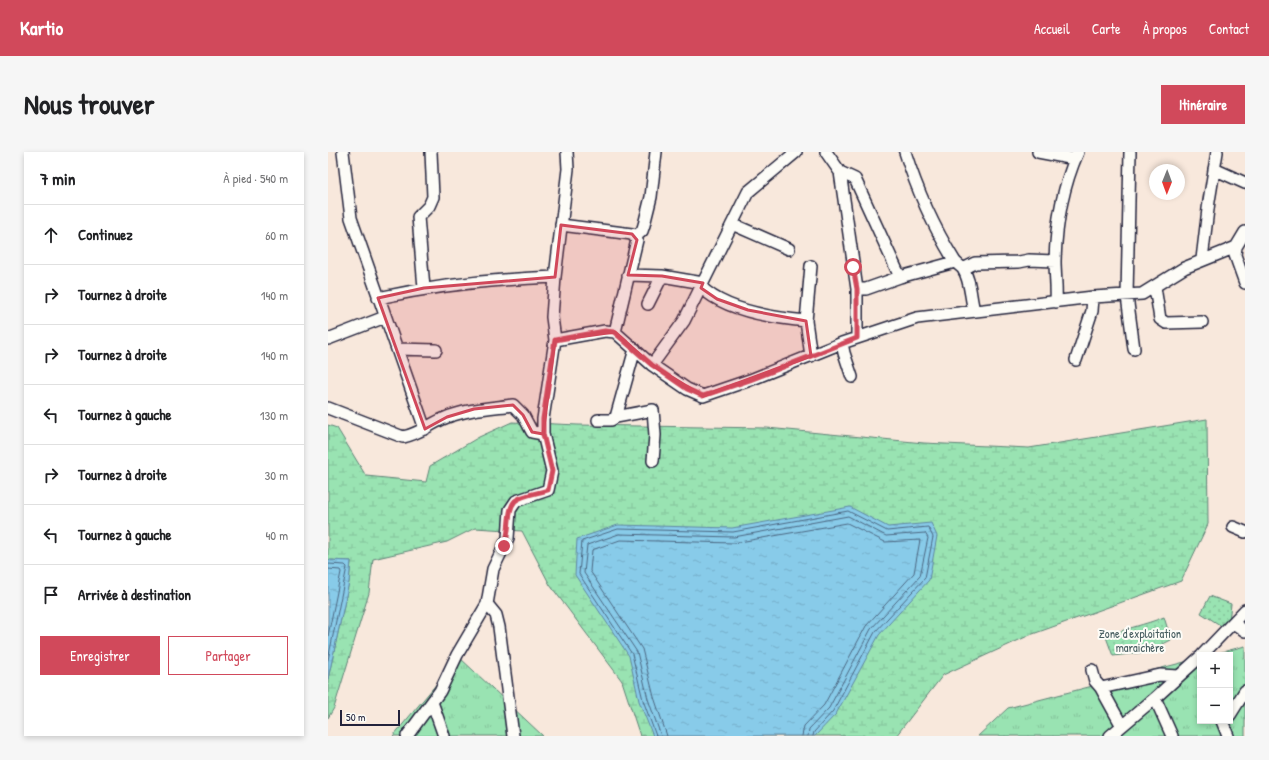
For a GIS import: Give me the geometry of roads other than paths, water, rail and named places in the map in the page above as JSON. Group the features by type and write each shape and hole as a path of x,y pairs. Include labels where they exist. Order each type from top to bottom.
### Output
{"street":[{"path":"343,152 350,218 425,429"},
{"path":"424,288 418,217 429,206 433,197 431,152"},
{"path":"408,736 440,691 458,655 487,604 493,569 508,538 510,510 516,501 548,490 552,471 543,434 543,419 555,340 552,317 555,276 568,169 567,152"},
{"path":"636,236 642,231 651,197 656,152"},
{"path":"652,365 684,321 748,192 796,152"},
{"path":"826,152 840,172 857,289 857,338"},
{"path":"905,152 915,183 933,224 959,266 970,288 974,310"},
{"path":"1038,152 1076,156 1061,203 1055,261 1056,302"},
{"path":"1130,152 1127,296 1134,349"},
{"path":"1202,259 1217,152"},
{"path":"1214,169 1245,183"},
{"path":"840,172 855,179 900,276"},
{"path":"732,224 789,249"},
{"path":"561,225 632,234 636,236"},
{"path":"555,340 605,331 614,332 652,365 687,389 703,396 750,380 842,342 917,318 1093,297 1142,294 1184,268 1202,259 1233,251 1245,232"},
{"path":"614,332 637,240 636,236"},
{"path":"1233,251 1245,283"},
{"path":"857,289 866,289 900,276 975,263 1019,262 1029,260 1055,261"},
{"path":"811,266 806,321 811,356"},
{"path":"628,275 662,276 702,285 717,299 748,310 775,317 806,321"},
{"path":"378,298 424,288 555,276"},
{"path":"648,304 662,276"},
{"path":"1155,287 1160,319 1166,323 1202,322"},
{"path":"1076,360 1092,311 1093,297"},
{"path":"328,339 385,317"},
{"path":"842,342 852,377"},
{"path":"397,349 436,350"},
{"path":"616,417 635,349"},
{"path":"328,408 403,438 416,434 447,417 474,409 513,405 523,415 532,432 543,434"},
{"path":"598,420 611,420 616,417 653,410 655,436 653,461"},
{"path":"1233,527 1245,532"},
{"path":"487,604 496,615 499,627 513,736"},
{"path":"1207,652 1245,610"},
{"path":"1233,623 1245,631"},
{"path":"1092,670 1095,681 1101,688 1118,731 1179,676 1197,662"},
{"path":"1101,688 1160,675 1179,676"},
{"path":"1233,708 1245,691"},
{"path":"1155,698 1172,736"},
{"path":"432,702 444,736"},
{"path":"1226,724 1228,736"}],"water":[{"path":"850,507 888,527 931,523 937,536 929,580 879,635 836,714 815,736 653,736 639,701 629,656 575,575 577,539 618,525 732,528"},
{"path":"328,560 351,561 349,582 328,679"}],"park label":[{"name":"Zone d'exploitation maraichère","path":"1140,640"}]}
